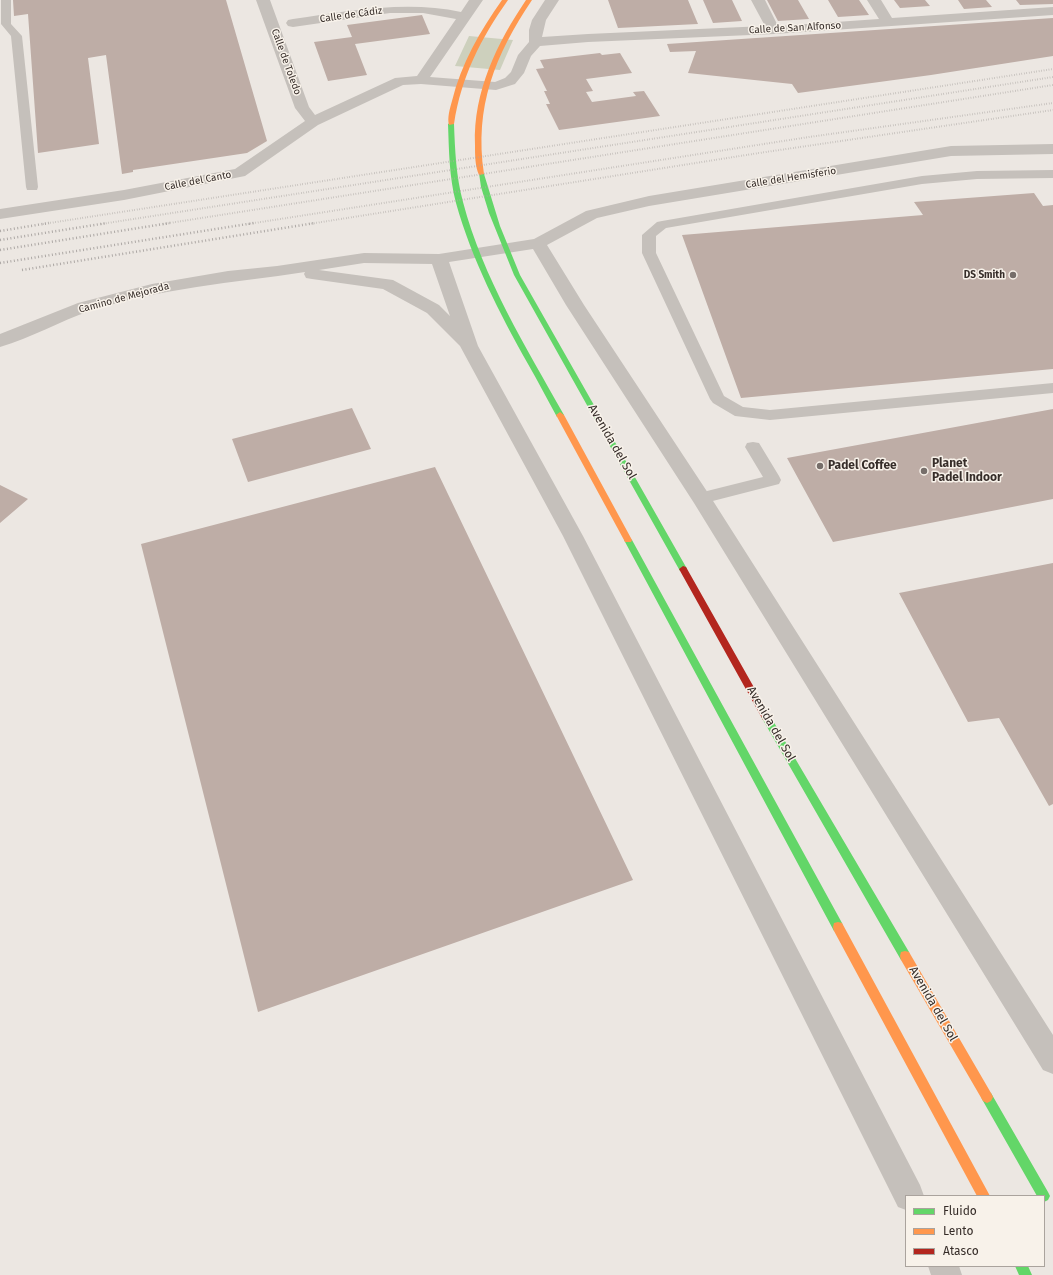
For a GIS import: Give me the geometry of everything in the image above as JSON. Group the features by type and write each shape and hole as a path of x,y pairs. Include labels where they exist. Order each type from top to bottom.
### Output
{"main road":[{"path":"504,0 477,41 465,68 456,97 450,134 452,168 461,209 475,250 488,281 718,708 983,1195"},
{"name":"Avenida del Sol","path":"529,0 502,44 490,70 482,98 477,134 479,165 487,205 502,246 760,704 1043,1195"},
{"name":"Avenida del Sol","path":"1045,1198 1050,1206"}],"street":[{"name":"Calle de Toledo","path":"263,0 302,108 313,122"},
{"path":"421,80 476,0"},
{"path":"536,42 534,33 543,12 552,0"},
{"path":"758,0 774,30"},
{"path":"874,0 888,22"},
{"path":"1006,0 1017,14"},
{"name":"Calle de Cádiz","path":"294,22 398,9 423,9 456,14"},
{"name":"Calle de San Alfonso","path":"536,42 596,37 774,30 1053,11"},
{"name":"Calle del Canto","path":"0,214 124,195 240,173 313,122 400,81 421,80 496,86 510,81 518,73 525,55 536,42"},
{"name":"Calle del Hemisferio","path":"538,243 592,214 649,201 951,151 1053,149"},
{"path":"908,1195 572,536 469,346 439,259 538,243 575,305 701,498 1053,1060"},
{"name":"Camino de Mejorada","path":"0,341 84,307 152,289 228,276 277,271 364,258 439,259"},
{"name":"Camino de Mejorada","path":"277,271 340,277 387,284 433,309 469,346"}],"lane":[{"path":"6,0 6,24 16,36 32,187"},
{"path":"1053,174 977,175 922,180 662,226 649,235 649,253 718,399 740,412 770,416 1053,388"},
{"path":"701,498 773,480 753,447"}],"green space":[{"path":"469,36 513,40 500,70 455,66"}],"building":[{"path":"13,0 226,0 267,141 247,153 133,170 133,172 122,174 106,55 88,58 99,144 38,153 28,14 14,16"},
{"path":"608,0 688,0 698,24 618,28"},
{"path":"703,0 732,0 742,21 713,23"},
{"path":"767,0 798,0 809,19 778,21"},
{"path":"828,0 859,0 869,15 838,17"},
{"path":"894,0 925,0 930,6 900,8"},
{"path":"958,0 986,0 992,7 964,9"},
{"path":"1016,0 1053,0 1053,4 1020,5"},
{"path":"422,15 430,34 355,44 367,75 328,81 314,42 352,37 347,25"},
{"path":"1053,18 1053,56 931,75 798,93 792,84 688,73 696,51 670,52 667,44"},
{"path":"600,53 602,55 620,53 632,73 586,79 593,91 586,92 592,102 636,96 633,92 644,91 660,116 559,130 546,104 550,104 544,91 547,91 536,69 544,68 540,60"},
{"path":"1034,193 1043,206 1053,205 1053,369 741,398 682,235 923,215 914,202"},
{"path":"352,408 371,449 248,482 232,439"},
{"name":"Planet Padel Indoor","path":"1053,409 1053,499 833,542 787,458"},
{"path":"435,467 633,880 258,1012 141,544"},
{"path":"0,485 28,499 0,523"},
{"path":"1053,563 1053,804 1049,806 999,718 968,722 899,593"}],"railway":[{"path":"43,224 1053,69"},
{"path":"101,224 1053,77"},
{"path":"163,224 1053,85"},
{"path":"248,224 809,137 1053,103"},
{"path":"309,224 759,153 1053,110"},
{"path":"0,231 49,223"},
{"path":"0,240 107,223"},
{"path":"0,250 170,223"},
{"path":"0,263 254,223"},
{"path":"22,270 315,223"}],"traffic: fast":[{"path":"451,124 452,163 459,201 471,239 503,312 560,415"},
{"path":"481,174 496,226 517,275 683,569"},
{"path":"628,540 838,927"},
{"path":"766,717 905,956"},
{"path":"987,1097 1043,1195"},
{"path":"1022,1267 1026,1275"}],"traffic: slow":[{"path":"451,124 463,74 477,43 505,0"},
{"path":"481,174 478,156 479,121 486,86 498,52 514,22 529,0"},
{"path":"560,415 628,540"},
{"path":"838,927 983,1195"},
{"path":"905,956 987,1097"}],"traffic: jam":[{"path":"683,569 766,717"}],"place":[{"name":"DS Smith","path":"1013,275"},
{"name":"Padel Coffee","path":"820,466"},
{"name":"Planet Padel Indoor","path":"924,471"}]}
